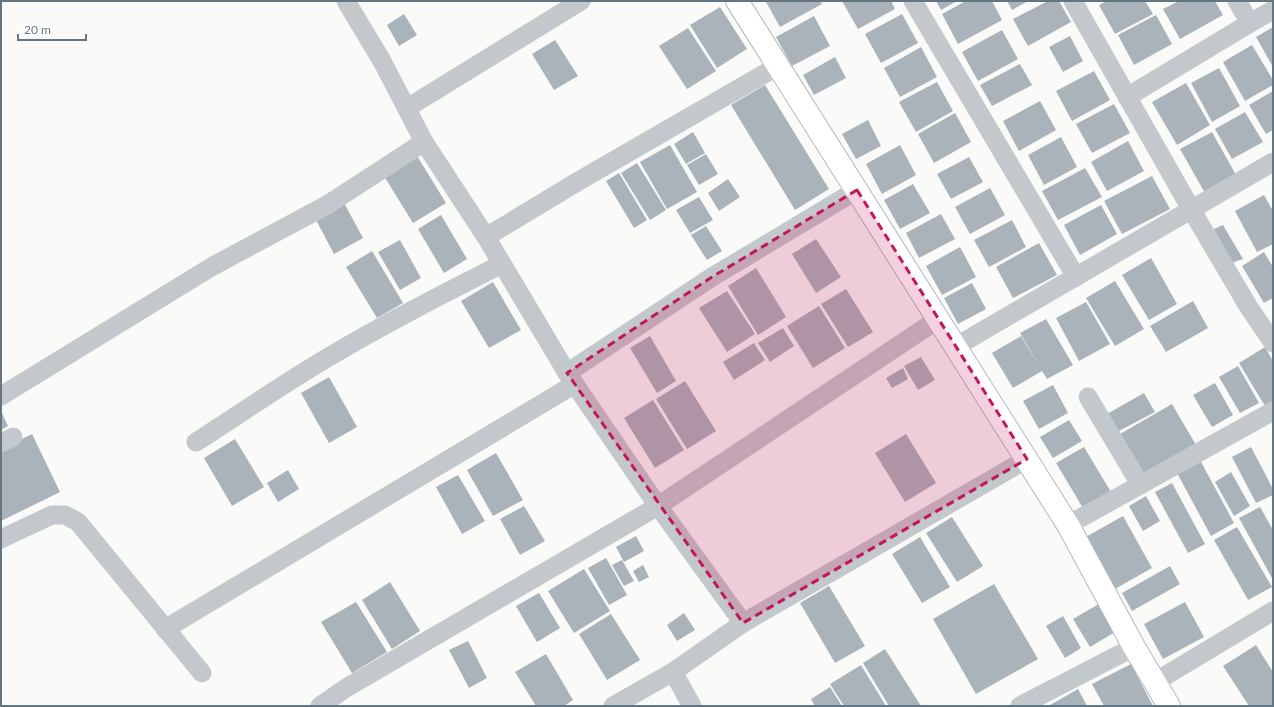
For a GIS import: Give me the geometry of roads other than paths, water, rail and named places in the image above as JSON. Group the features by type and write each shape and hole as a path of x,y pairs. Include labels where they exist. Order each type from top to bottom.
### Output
{"street":[{"path":"346,1 382,61 424,142 486,237 572,378 658,506 743,624"},
{"path":"407,108 581,1"},
{"path":"738,1 937,320 1068,524 1168,706"},
{"path":"913,1 1076,277"},
{"path":"1073,1 1191,209 1248,306 1273,343"},
{"path":"1237,1 1250,23"},
{"path":"1127,97 1273,10"},
{"path":"486,237 577,182 778,66"},
{"path":"1,396 213,266 327,205 424,142"},
{"path":"955,347 1273,162"},
{"path":"165,629 572,378 712,277 857,190"},
{"path":"196,442 344,348 412,309 502,264"},
{"path":"320,706 352,684 658,506 937,320"},
{"path":"1088,397 1140,484"},
{"path":"1068,524 1273,411"},
{"path":"613,706 673,672 743,624 1027,459"},
{"path":"1,539 52,515 65,515 78,522 202,673"},
{"path":"1155,682 1273,611"},
{"path":"1020,706 1134,646"},
{"path":"673,672 692,706"}]}
